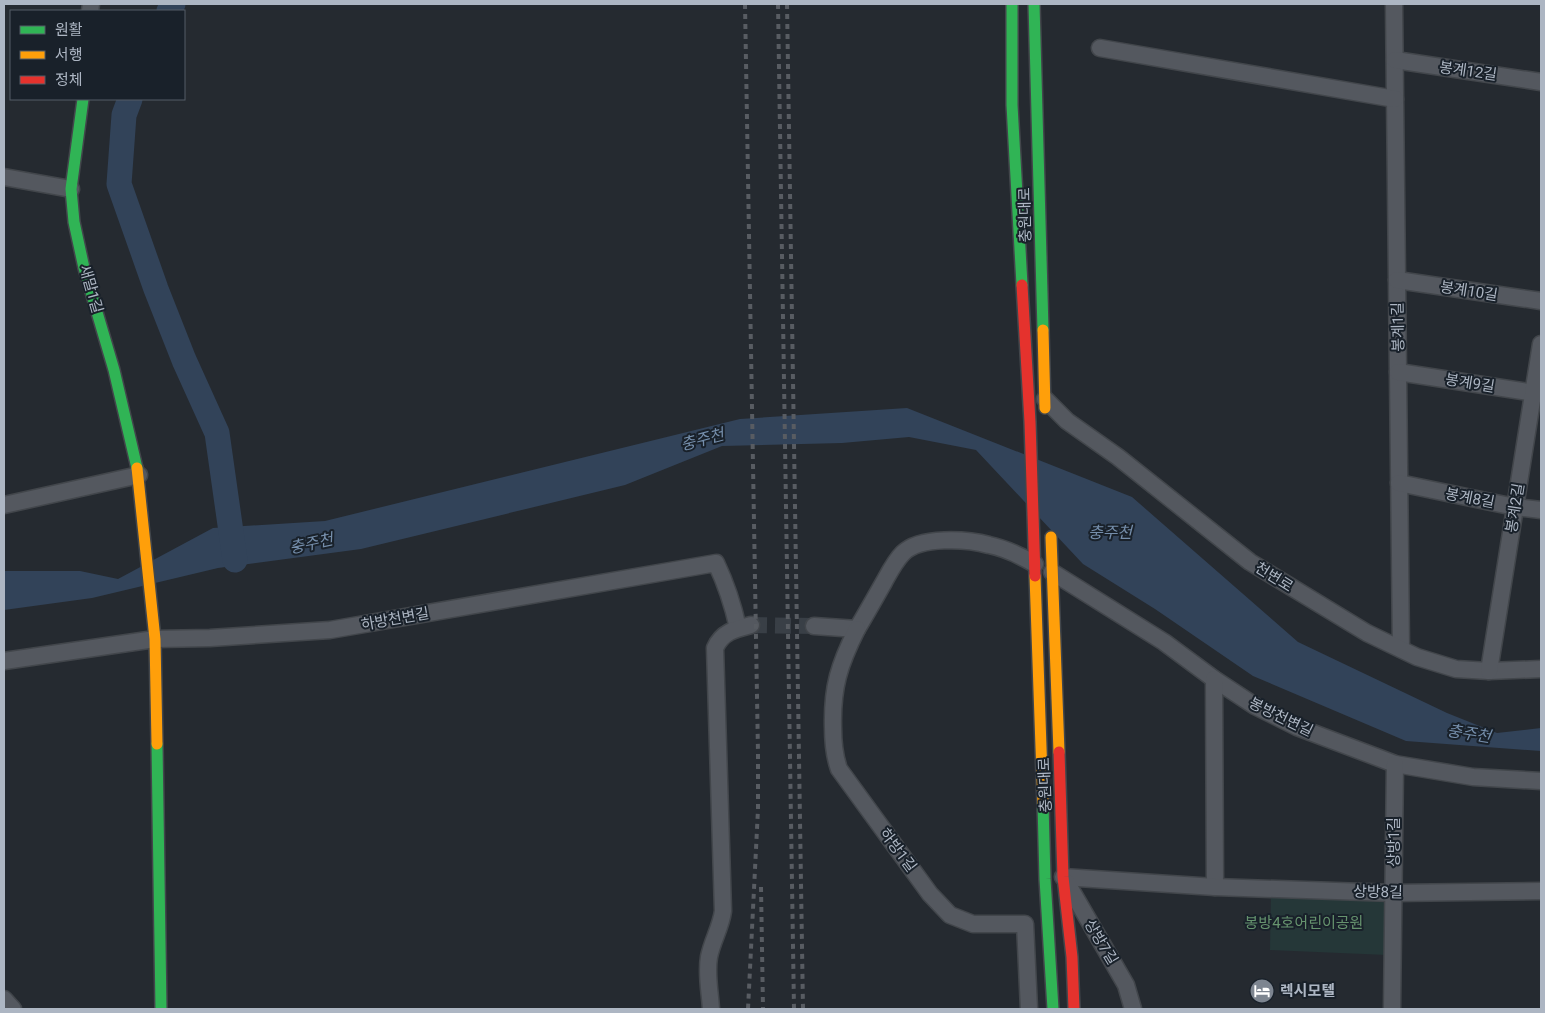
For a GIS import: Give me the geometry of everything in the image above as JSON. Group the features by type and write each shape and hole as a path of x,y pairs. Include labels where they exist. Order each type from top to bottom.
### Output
{"street":[{"name":"충원대로","path":"1012,4 1012,105 1030,422 1045,879 1053,1009"},
{"name":"충원대로","path":"1034,4 1046,417"},
{"name":"봉계1길","path":"1394,4 1401,650"},
{"path":"1100,48 1395,99"},
{"name":"봉계12길","path":"1395,60 1541,82"},
{"name":"새말1길","path":"83,100 71,189 74,222 84,268 114,370 139,475 144,510 155,639 161,1009"},
{"path":"4,177 71,189"},
{"name":"봉계10길","path":"1397,280 1541,302"},
{"name":"봉계2길","path":"1489,671 1515,507 1537,393 1541,344"},
{"name":"봉계9길","path":"1398,372 1537,393"},
{"name":"천변로","path":"1044,399 1068,421 1118,457 1250,562 1366,633 1416,657 1456,669 1489,671 1541,669"},
{"path":"4,505 139,475"},
{"name":"봉계8길","path":"1399,484 1515,507 1541,510"},
{"name":"충원대로","path":"1050,521 1063,877 1072,957 1074,1009"},
{"name":"하방1길","path":"1029,1009 1025,924 973,924 950,915 930,894 839,769 834,753 833,740 834,690 841,666 856,629 903,553 915,546 934,541 967,541 990,545 1035,562"},
{"name":"하방천변길","path":"4,661 155,639 240,637 330,630 716,563 735,612 744,627 724,636 718,641 715,648 723,910 721,924 709,956 708,972 711,1009"},
{"name":"봉방천변길","path":"1052,565 1255,706 1297,726 1395,764 1473,777 1541,780"},
{"path":"814,626 856,629"},
{"path":"1214,679 1215,887"},
{"name":"상방1길","path":"1392,1009 1395,764"},
{"name":"상방8길","path":"1063,877 1215,887 1394,892 1541,891"},
{"name":"상방7길","path":"1063,877 1126,985 1133,1009"},
{"path":"1072,957 1086,1009"},
{"path":"4,999 13,1009"}],"green space":[{"name":"봉방4호어린이공원","path":"1271,892 1388,897 1387,955 1270,950"}],"water":[{"name":"충주천","path":"907,408 1132,497 1298,642 1447,713 1497,733 1541,728 1541,751 1406,741 1253,676 1155,609 1083,564 976,450 909,437 842,443 722,446 625,485 361,549 218,568 92,598 4,610 4,571 80,571 118,579 213,528 325,521 740,419"}],"waterway":[{"path":"170,10 173,4"},
{"path":"130,100 124,115 119,184 156,289 184,360 217,433 235,560"}],"tunnel":[{"path":"751,625 814,626"}],"railway":[{"path":"745,4 758,753 758,809 748,1009"},
{"path":"778,4 794,1009"},
{"path":"787,4 803,1009"},
{"path":"761,887 763,1009"}],"traffic: fast":[{"path":"1012,4 1012,105 1022,285"},
{"path":"1034,4 1043,330"},
{"path":"83,100 71,189 74,222 84,268 114,370 137,468"},
{"path":"157,744 161,1009"},
{"path":"1043,804 1045,879 1053,1009"}],"traffic: slow":[{"path":"1043,330 1045,408"},
{"path":"137,468 155,639 157,744"},
{"path":"1051,537 1059,752"},
{"path":"1035,576 1043,804"}],"traffic: jam":[{"path":"1022,285 1030,422 1035,576"},
{"path":"1059,752 1063,877 1072,957 1074,1009"}],"place":[{"name":"렉시모텔","path":"1262,991"}]}
